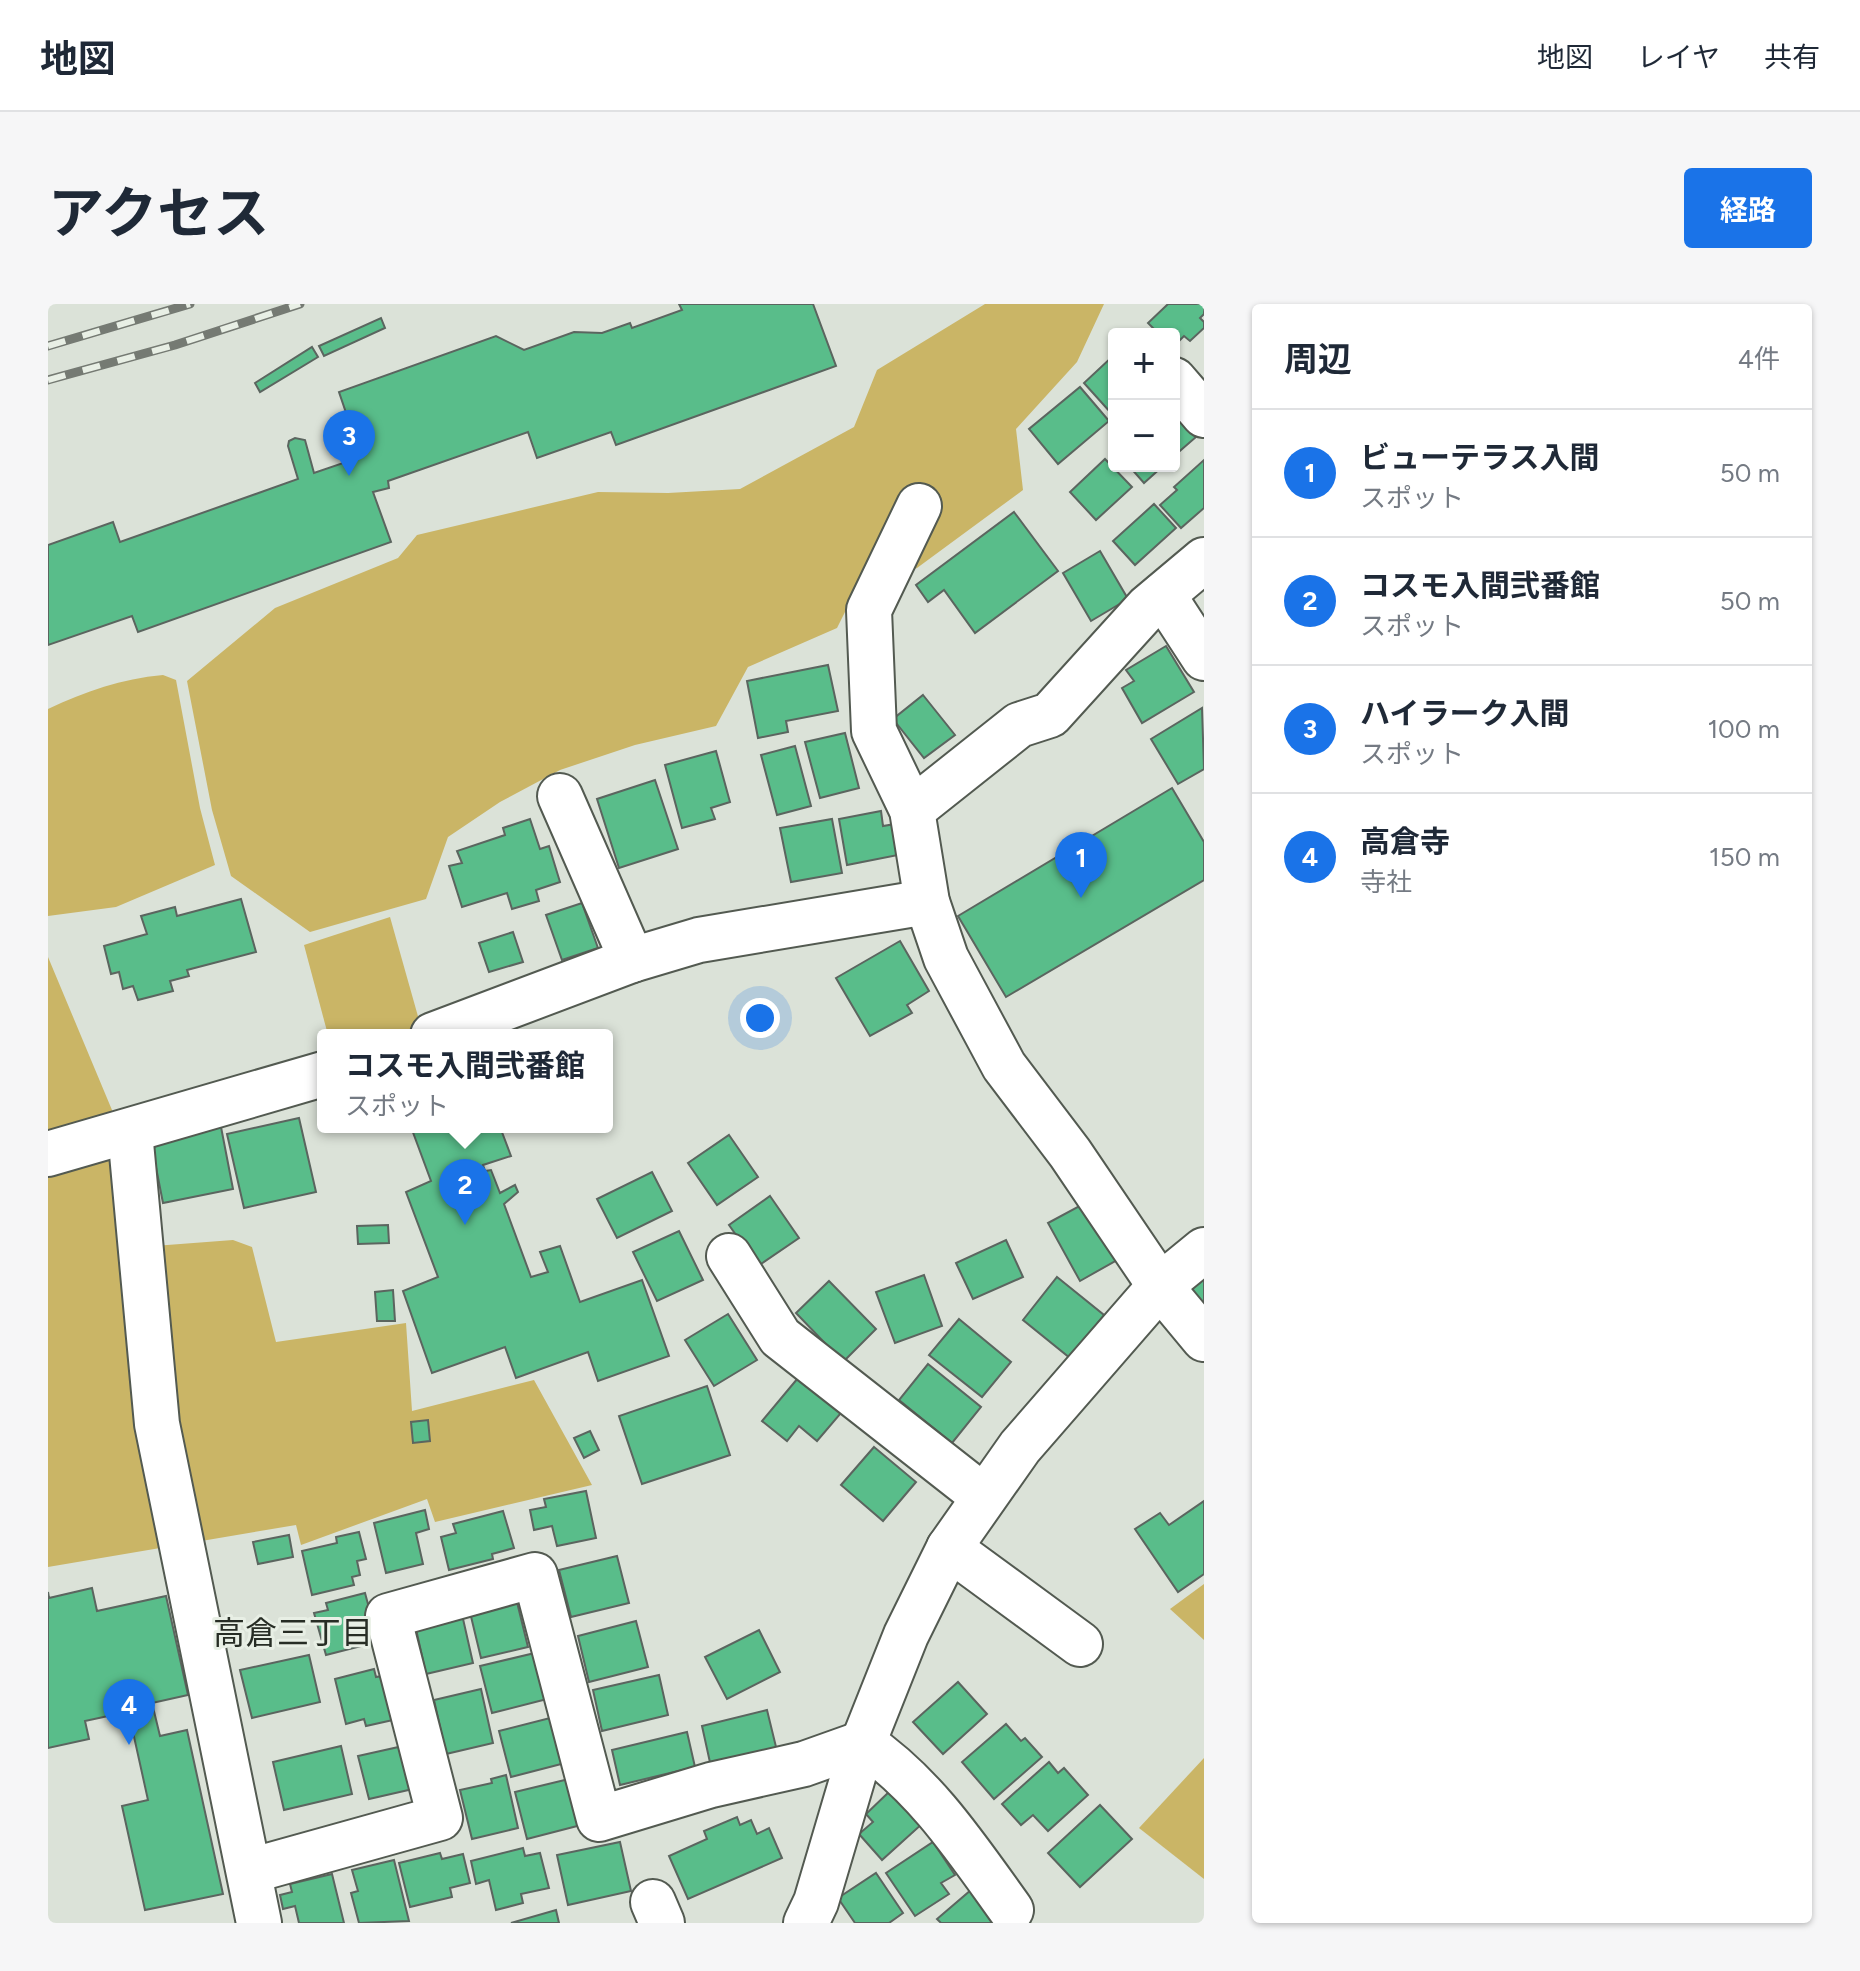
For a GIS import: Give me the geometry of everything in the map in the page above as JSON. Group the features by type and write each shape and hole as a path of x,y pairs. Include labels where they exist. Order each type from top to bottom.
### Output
{"street":[{"path":"1180,387 1204,415"},
{"path":"919,506 869,610 874,731 912,810 927,902 946,958 1004,1066 1070,1153 1160,1286 1204,1339"},
{"path":"912,810 1019,725 1050,715 1148,607 1204,560"},
{"path":"1163,595 1204,658"},
{"path":"560,796 632,960"},
{"path":"449,1029 632,960 699,940 927,902"},
{"path":"48,1154 317,1076"},
{"path":"130,1132 157,1424 259,1923"},
{"path":"806,1923 816,1902 863,1743 906,1635 949,1548 1020,1447 1160,1286 1204,1250"},
{"path":"729,1256 780,1337 984,1497"},
{"path":"949,1548 1080,1644"},
{"path":"250,1871 440,1818 388,1616 535,1575 599,1819 711,1785 804,1764 863,1743"},
{"path":"863,1743 892,1763 946,1820 1011,1910"}],"shaded area":[{"path":"985,304 1104,304 1077,362 1016,429 1023,490 917,568 857,588 837,628 748,667 716,726 635,745 560,770 500,802 448,837 426,899 310,932 231,876 212,810 187,681 275,608 398,558 417,535 598,492 668,493 740,489 854,427 877,370"},
{"path":"163,675 176,680 200,808 215,865 116,907 48,916 48,709 104,687"},
{"path":"390,917 421,1027 326,1029 304,945"},
{"path":"48,957 117,1122 154,1246 233,1240 252,1247 276,1342 406,1323 412,1411 534,1380 592,1485 435,1522 427,1499 301,1545 296,1525 48,1567"},
{"path":"1204,1584 1204,1640 1170,1609"},
{"path":"1204,1758 1204,1879 1139,1828"}],"building":[{"path":"679,304 813,304 836,366 616,445 611,432 537,458 528,432 388,481 389,488 373,492 391,542 138,632 132,616 48,645 48,545 113,522 120,542 298,479 288,446 289,441 295,438 305,440 314,473 361,457 339,392 496,336 524,350 574,332 602,333 630,323 632,328 682,310"},
{"path":"1168,304 1204,304 1204,314 1200,318 1204,328 1190,341 1184,336 1180,340 1180,328 1153,328 1148,323"},
{"path":"381,318 385,328 324,356 319,346"},
{"path":"312,347 318,357 260,392 255,383"},
{"path":"1108,361 1108,410 1084,383"},
{"path":"1080,387 1108,420 1058,464 1029,429"},
{"path":"1180,419 1196,437 1180,451"},
{"path":"1105,459 1108,472 1118,472 1132,487 1096,520 1070,492"},
{"path":"1204,460 1204,508 1181,528 1160,505 1177,490 1174,487"},
{"path":"1134,472 1156,472 1144,483"},
{"path":"1154,504 1176,528 1135,565 1113,541"},
{"path":"1014,512 1058,571 975,633 944,590 928,602 916,585"},
{"path":"1100,551 1128,599 1091,621 1063,573"},
{"path":"1166,646 1194,692 1142,723 1122,688 1134,681 1126,670"},
{"path":"828,665 838,711 786,721 788,732 758,738 747,681"},
{"path":"923,695 955,735 924,758 893,719"},
{"path":"1202,708 1204,769 1178,784 1151,739"},
{"path":"845,733 859,788 820,798 805,742"},
{"path":"795,746 811,806 777,815 761,755"},
{"path":"716,751 730,802 711,808 715,819 682,828 665,765"},
{"path":"655,780 678,849 619,868 597,799"},
{"path":"1172,788 1204,842 1204,880 1006,997 958,916"},
{"path":"881,811 883,826 895,824 898,855 847,865 839,819"},
{"path":"530,819 540,849 549,846 560,882 536,890 539,901 512,909 507,893 462,907 449,866 462,863 457,851 505,835 503,828"},
{"path":"832,819 842,873 791,882 780,828"},
{"path":"241,899 256,952 187,970 189,976 170,981 173,991 138,1000 133,986 123,989 119,972 111,974 104,946 147,934 141,916 175,907 177,916"},
{"path":"582,903 598,948 562,960 546,915"},
{"path":"513,932 523,962 489,972 479,943"},
{"path":"900,941 929,991 907,1005 912,1013 870,1036 836,978"},
{"path":"299,1118 316,1192 244,1208 227,1134"},
{"path":"221,1127 233,1189 163,1203 151,1142"},
{"path":"413,1133 502,1133 511,1156 483,1165 485,1171 491,1170 500,1193 515,1185 518,1192 504,1204 531,1277 548,1272 540,1252 560,1246 580,1302 642,1280 669,1356 598,1381 588,1352 516,1378 505,1347 432,1373 403,1291 438,1277 406,1192 431,1181"},
{"path":"729,1135 758,1177 717,1205 688,1163"},
{"path":"652,1172 672,1211 617,1238 597,1199"},
{"path":"770,1196 799,1238 758,1266 729,1225"},
{"path":"1085,1203 1117,1260 1080,1281 1048,1223"},
{"path":"388,1225 389,1243 358,1244 357,1226"},
{"path":"679,1231 703,1280 657,1301 633,1252"},
{"path":"1006,1240 1023,1277 973,1299 956,1263"},
{"path":"924,1275 942,1326 895,1343 876,1292"},
{"path":"1057,1277 1104,1315 1070,1358 1023,1320"},
{"path":"1204,1277 1204,1311 1193,1296 1193,1285"},
{"path":"829,1281 876,1329 843,1362 796,1313"},
{"path":"393,1290 395,1321 377,1321 375,1292"},
{"path":"728,1314 757,1360 714,1386 685,1340"},
{"path":"959,1319 1011,1362 982,1397 929,1355"},
{"path":"928,1364 981,1407 952,1443 899,1400"},
{"path":"798,1378 841,1413 817,1441 799,1426 787,1441 762,1421"},
{"path":"707,1386 730,1455 642,1484 619,1416"},
{"path":"428,1420 430,1441 413,1443 411,1422"},
{"path":"590,1431 599,1450 584,1458 574,1438"},
{"path":"874,1447 916,1482 883,1521 841,1485"},
{"path":"586,1491 596,1538 557,1546 552,1526 534,1530 530,1510 546,1507 544,1499"},
{"path":"1204,1501 1204,1574 1178,1592 1135,1529 1160,1513 1169,1525"},
{"path":"425,1510 429,1529 416,1533 423,1564 386,1573 374,1523"},
{"path":"503,1511 514,1548 492,1554 493,1559 449,1570 441,1537 456,1533 453,1524"},
{"path":"359,1532 366,1559 357,1561 360,1575 352,1577 354,1585 312,1595 302,1551 337,1543 336,1537"},
{"path":"289,1535 293,1557 258,1564 253,1542"},
{"path":"617,1556 629,1603 571,1617 559,1570"},
{"path":"92,1588 97,1611 166,1596 188,1695 152,1703 160,1736 187,1730 223,1894 145,1910 122,1806 148,1800 127,1705 119,1705 122,1713 85,1721 89,1739 48,1748 48,1592 49,1598"},
{"path":"365,1593 375,1630 366,1633 369,1644 326,1655 314,1613 328,1610 326,1603"},
{"path":"515,1594 528,1647 481,1658 468,1604"},
{"path":"461,1610 473,1663 426,1674 414,1620"},
{"path":"636,1621 648,1667 589,1682 578,1636"},
{"path":"759,1630 780,1672 727,1699 705,1657"},
{"path":"539,1652 551,1698 492,1713 480,1666"},
{"path":"309,1655 320,1702 252,1718 240,1670"},
{"path":"374,1669 376,1677 382,1676 393,1720 366,1726 364,1719 346,1724 335,1679"},
{"path":"659,1675 668,1715 602,1731 593,1690"},
{"path":"958,1682 987,1714 943,1754 913,1722"},
{"path":"481,1689 493,1743 446,1754 434,1700"},
{"path":"767,1710 777,1751 711,1767 702,1726"},
{"path":"558,1716 569,1762 511,1777 499,1731"},
{"path":"1006,1724 1021,1741 1025,1738 1042,1757 994,1799 962,1762"},
{"path":"687,1732 695,1767 620,1785 612,1750"},
{"path":"341,1746 352,1794 284,1810 273,1762"},
{"path":"403,1746 413,1789 369,1799 358,1756"},
{"path":"1049,1762 1058,1773 1064,1768 1088,1795 1048,1831 1033,1815 1021,1825 1002,1804"},
{"path":"506,1775 518,1828 472,1839 460,1790 492,1783 491,1779"},
{"path":"573,1778 585,1824 527,1839 515,1792"},
{"path":"892,1789 923,1823 882,1860 859,1834 873,1822 866,1814"},
{"path":"1100,1805 1132,1839 1080,1887 1048,1853"},
{"path":"737,1817 740,1825 751,1820 757,1834 769,1828 782,1858 688,1899 669,1856 707,1839 704,1831"},
{"path":"620,1842 631,1891 568,1905 557,1855"},
{"path":"933,1842 955,1875 941,1883 949,1894 915,1916 886,1873"},
{"path":"523,1848 525,1856 540,1853 549,1888 521,1894 523,1903 496,1910 489,1880 476,1884 471,1861"},
{"path":"440,1853 442,1859 463,1854 470,1883 450,1888 452,1897 410,1907 399,1863"},
{"path":"394,1860 409,1921 359,1923 351,1893 358,1891 352,1870"},
{"path":"876,1873 903,1913 889,1923 855,1923 838,1898"},
{"path":"332,1874 344,1923 299,1923 295,1906 283,1909 280,1895 292,1892 290,1884"},
{"path":"971,1890 1000,1923 941,1923 937,1919"},
{"path":"556,1910 559,1923 511,1923"}],"railway":[{"path":"48,346 190,304"},
{"path":"48,380 175,345 300,304"}],"place":[{"name":"ハイラーク入間","path":"349,476"},
{"name":"ビューテラス入間","path":"1081,898"},
{"name":"コスモ入間弐番館","path":"465,1225"},
{"name":"高倉寺","path":"129,1745"}],"district":[{"name":"高倉三丁目","path":"293,1633"}]}
